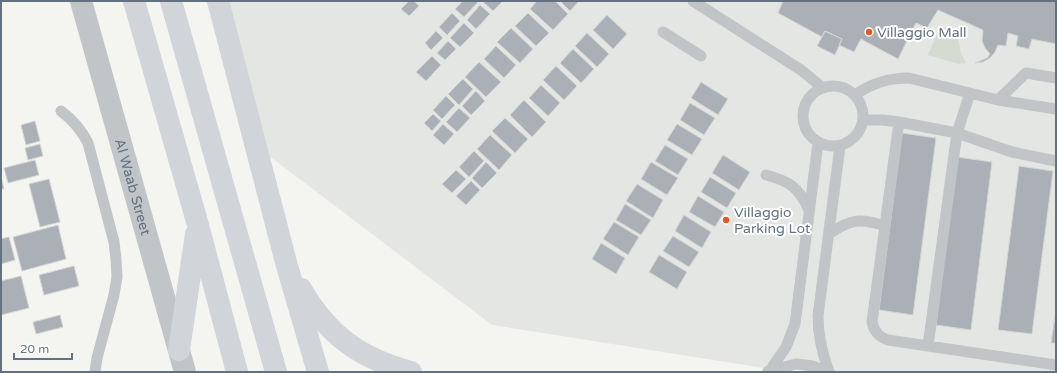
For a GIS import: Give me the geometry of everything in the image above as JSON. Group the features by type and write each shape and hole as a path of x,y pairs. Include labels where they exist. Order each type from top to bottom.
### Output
{"main road":[{"path":"134,1 198,225 237,372"},
{"path":"171,1 276,372"},
{"path":"218,1 287,266 318,372"},
{"path":"179,350 198,225"},
{"path":"287,266 312,307 327,325 344,341 365,356 389,366 411,372"}],"street":[{"name":"Al Waab Street","path":"81,1 185,372"},
{"path":"171,372 176,363 179,350"}],"lane":[{"path":"693,1 801,70 823,88"},
{"path":"663,32 701,56"},
{"path":"998,100 1026,73 1056,78"},
{"path":"855,95 880,81 894,78 909,78 970,94 1056,110"},
{"path":"831,86 848,90 855,95 860,102 863,111 863,120 856,137 848,143 840,146 828,147 811,138 803,122 805,105 809,98 823,88 831,86"},
{"path":"928,346 956,133 970,94"},
{"path":"61,110 75,122 88,142 114,242 116,259 114,295 96,358 95,372"},
{"path":"863,120 899,122 956,133 1012,152 1056,161"},
{"path":"899,122 872,322 877,334 888,340 1056,365"},
{"path":"768,370 786,347 795,324 818,143"},
{"path":"829,372 820,346 818,316 840,146"},
{"path":"766,175 781,179 794,186 804,198 810,211"},
{"path":"829,234 848,223 858,221 869,221 885,226"},
{"path":"768,370 796,364 813,366 825,372"}],"shaded area":[{"name":"Villaggio Mall","path":"223,1 1056,1 1056,372 825,372 813,366 771,369 492,325 260,149"},
{"path":"940,27 957,33 961,53 966,63 959,64 928,55"}],"building":[{"path":"409,1 414,1 419,6 409,16 401,9"},
{"path":"463,1 478,2 464,17 455,9"},
{"path":"482,1 503,1 493,11"},
{"path":"537,1 555,1 568,14 553,30 530,9"},
{"path":"560,1 579,1 570,11"},
{"name":"Villaggio Mall","path":"783,1 1056,1 1056,44 1032,39 1029,49 1016,46 1018,36 1008,33 1006,46 998,45 990,58 983,62 975,63 987,58 990,54 982,41 983,30 938,10 927,28 916,23 898,59 861,39 854,52 839,45 842,39 825,31 822,37 778,13"},
{"path":"480,5 490,14 476,29 467,20"},
{"path":"452,13 460,21 447,35 439,27"},
{"path":"528,13 549,33 536,46 515,26"},
{"path":"607,15 627,34 613,49 593,30"},
{"path":"464,23 474,33 460,47 450,38"},
{"path":"511,28 533,49 520,63 497,42"},
{"path":"436,31 443,38 431,50 425,43"},
{"path":"825,31 842,39 835,55 817,46"},
{"path":"587,33 609,54 597,67 575,46"},
{"path":"448,41 456,49 445,60 437,53"},
{"path":"496,46 516,65 504,78 484,59"},
{"path":"573,49 594,69 581,83 560,63"},
{"path":"432,56 441,65 426,81 416,72"},
{"path":"479,62 501,82 486,97 465,77"},
{"path":"556,66 577,86 564,100 543,80"},
{"path":"463,79 473,89 459,105 448,94"},
{"path":"701,82 728,99 718,115 691,98"},
{"path":"541,85 560,103 548,116 529,98"},
{"path":"476,91 485,101 471,115 462,106"},
{"path":"446,96 455,105 442,119 433,110"},
{"path":"524,100 546,122 532,137 510,115"},
{"path":"690,103 715,118 704,135 680,120"},
{"path":"459,108 470,118 457,132 446,122"},
{"path":"433,114 441,121 432,131 424,123"},
{"path":"505,118 528,139 515,153 492,131"},
{"path":"35,121 40,141 26,145 21,125"},
{"path":"443,124 454,134 444,145 433,135"},
{"path":"677,124 702,139 692,155 667,140"},
{"path":"902,133 936,138 913,315 879,310"},
{"path":"490,135 512,155 499,170 477,149"},
{"path":"40,144 43,156 28,160 25,148"},
{"path":"665,145 688,159 678,175 655,161"},
{"path":"474,151 484,161 469,177 459,167"},
{"path":"723,155 750,172 739,190 712,173"},
{"path":"957,157 992,162 971,330 936,325"},
{"path":"35,160 39,175 8,183 4,168"},
{"path":"486,162 497,173 482,188 472,178"},
{"path":"651,162 678,178 667,195 641,179"},
{"path":"1019,166 1053,171 1032,334 998,330"},
{"path":"456,170 466,179 452,193 442,184"},
{"path":"1,176 4,189 1,189"},
{"path":"710,177 736,193 727,208 701,192"},
{"path":"49,179 60,222 40,227 29,184"},
{"path":"471,181 480,190 466,205 456,196"},
{"path":"637,184 663,200 653,218 626,201"},
{"path":"698,196 724,212 715,227 689,212"},
{"path":"625,204 651,220 641,235 616,220"},
{"path":"684,215 711,232 702,248 675,231"},
{"path":"614,222 639,237 628,255 603,239"},
{"path":"58,225 66,259 22,271 13,237"},
{"path":"673,236 699,252 689,267 663,251"},
{"path":"9,237 15,260 1,264 1,239"},
{"path":"601,243 625,258 616,274 592,259"},
{"path":"659,255 687,272 677,289 649,272"},
{"path":"74,266 79,286 44,295 39,275"},
{"path":"21,276 29,308 1,315 1,281"},
{"path":"1056,310 1056,343 1051,343"},
{"path":"60,315 63,327 36,334 33,322"}],"place":[{"name":"Villaggio Mall","path":"869,32"},
{"name":"Villaggio Parking Lot","path":"726,220"}]}
